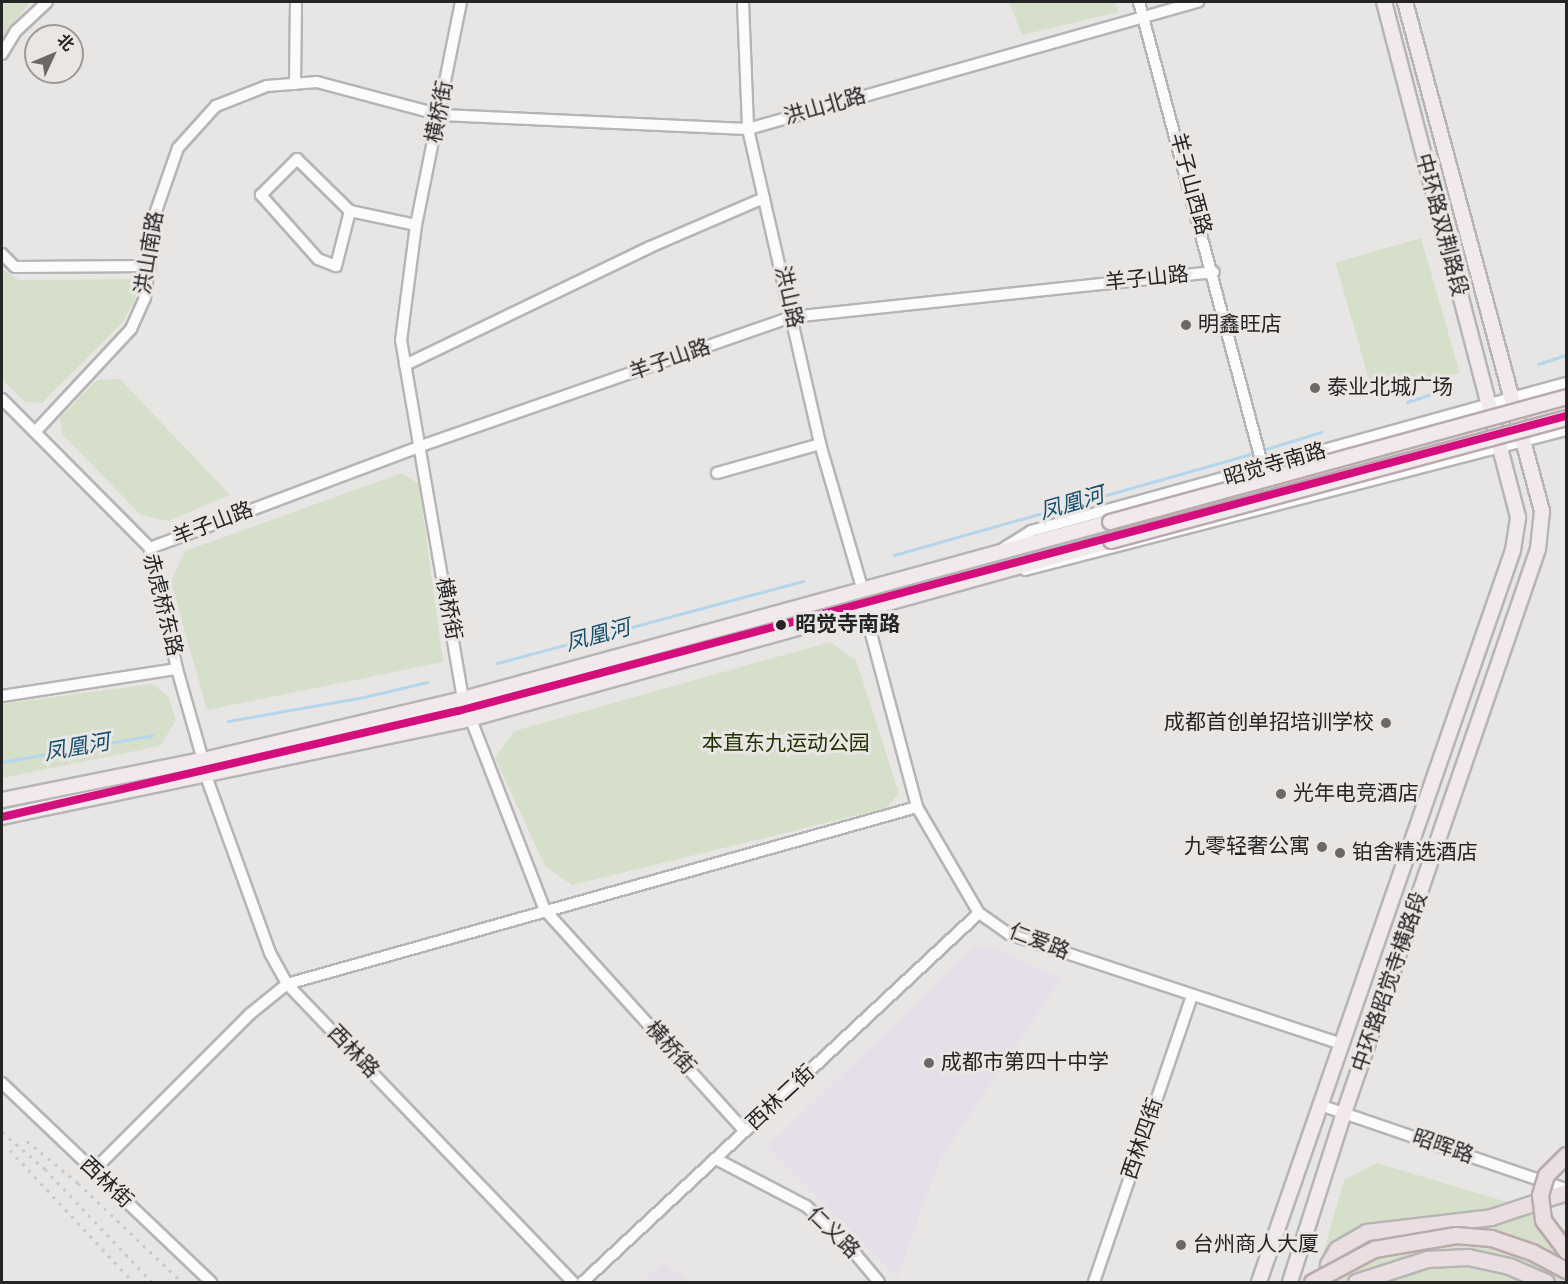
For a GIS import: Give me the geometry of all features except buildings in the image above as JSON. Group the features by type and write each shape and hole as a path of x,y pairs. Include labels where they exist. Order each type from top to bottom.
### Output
{"highway":[{"path":"1566,1155 1546,1175 1540,1195 1543,1220 1566,1251"},
{"path":"1327,1282 1328,1264 1337,1249 1366,1232 1491,1217 1566,1190"},
{"path":"1312,1282 1374,1249 1456,1235 1491,1238 1532,1252 1566,1270"},
{"path":"1356,1282 1427,1259 1468,1257 1509,1266 1546,1282"}],"main road":[{"name":"中环路双荆路段","path":"1384,2 1502,447"},
{"name":"中环路双荆路段","path":"1405,2 1510,397 1524,441"},
{"name":"昭觉寺南路","path":"2,800 203,759 463,699 862,588 988,558 1110,522 1566,397"},
{"name":"昭觉寺南路","path":"2,817 470,719 1111,541 1566,418"},
{"name":"中环路昭觉寺横路段","path":"1290,1282 1344,1113 1538,549 1542,511 1524,441"},
{"name":"中环路昭觉寺横路段","path":"1259,1282 1513,550 1518,517 1502,447"}],"street":[{"path":"2,54 16,31 47,2"},
{"path":"295,84 296,2"},
{"name":"横桥街","path":"461,2 441,115 416,225 401,340 463,699 544,910 746,1131"},
{"name":"洪山路","path":"743,2 748,129 820,444 862,588"},
{"name":"羊子山西路","path":"1139,2 1145,15 1214,272 1273,508"},
{"name":"洪山北路","path":"441,115 748,129 1145,15 1198,2"},
{"name":"洪山南路","path":"35,432 131,329 145,298 155,214 178,148 216,106 267,86 317,82 441,115"},
{"path":"350,211 336,266 318,259 261,195 297,159 350,211 416,225"},
{"path":"405,365 650,247 764,198"},
{"path":"2,254 15,267 150,266"},
{"name":"羊子山路","path":"150,548 418,447 792,317 1214,272"},
{"name":"昭觉寺南路","path":"988,558 1031,531 1263,469 1510,397 1566,383"},
{"name":"赤虎桥东路","path":"2,399 150,548 177,669 203,759"},
{"name":"昭觉寺南路","path":"992,574 1039,568 1566,430"},
{"path":"717,473 820,444"},
{"name":"仁爱路","path":"865,611 917,807 980,914 1009,934 1342,1044"},
{"path":"2,696 177,669"},
{"name":"西林路","path":"206,776 270,953 287,984 573,1282"},
{"path":"93,1172 250,1014 287,984 917,807"},
{"name":"西林二街","path":"583,1282 980,914"},
{"name":"西林四街","path":"1094,1282 1192,995"},
{"name":"西林街","path":"2,1083 211,1282"},
{"name":"昭晖路","path":"1320,1105 1566,1190"},
{"name":"仁义路","path":"716,1159 806,1206 843,1239 879,1282"}],"shaded area":[{"name":"成都市第四十中学","path":"986,945 1061,978 940,1160 897,1277 767,1147 973,948"},
{"path":"663,1262 690,1282 642,1282"}],"green space":[{"path":"2,2 30,2 2,38"},
{"path":"1009,2 1115,2 1119,12 1022,35"},
{"path":"1421,238 1460,373 1374,397 1335,263"},
{"path":"2,269 19,280 139,279 135,300 122,323 42,403 25,402 2,379"},
{"path":"120,379 230,495 168,521 141,515 62,434 60,418 97,380"},
{"path":"402,473 419,484 443,662 207,710 171,582 185,551"},
{"name":"本直东九运动公园","path":"830,642 856,660 899,793 886,808 572,885 545,866 495,758 514,731"},
{"path":"152,684 168,696 176,720 160,746 2,778 2,704"},
{"path":"1377,1163 1504,1201 1566,1230 1566,1282 1315,1282 1344,1180"}],"waterway":[{"name":"凤凰河","path":"1538,364 1566,355"},
{"name":"凤凰河","path":"1407,402 1449,388"},
{"name":"凤凰河","path":"1266,449 1321,432"},
{"name":"凤凰河","path":"894,555 1250,454"},
{"name":"凤凰河","path":"497,663 803,581"},
{"name":"凤凰河","path":"228,721 364,697 427,682"},
{"name":"凤凰河","path":"2,762 153,735"}],"railway":[{"path":"2,1132 45,1169 152,1282"},
{"path":"27,1141 78,1183 182,1282"},
{"path":"10,1150 133,1282"}],"transit line":[{"path":"2,817 458,711 1566,416"}],"place":[{"name":"明鑫旺店","path":"1186,325"},
{"name":"泰业北城广场","path":"1315,388"},
{"name":"昭觉寺南路","path":"781,625"},
{"name":"成都首创单招培训学校","path":"1386,723"},
{"name":"光年电竞酒店","path":"1281,794"},
{"name":"九零轻奢公寓","path":"1322,847"},
{"name":"铂舍精选酒店","path":"1340,853"},
{"name":"成都市第四十中学","path":"929,1063"},
{"name":"台州商人大厦","path":"1181,1245"}]}
